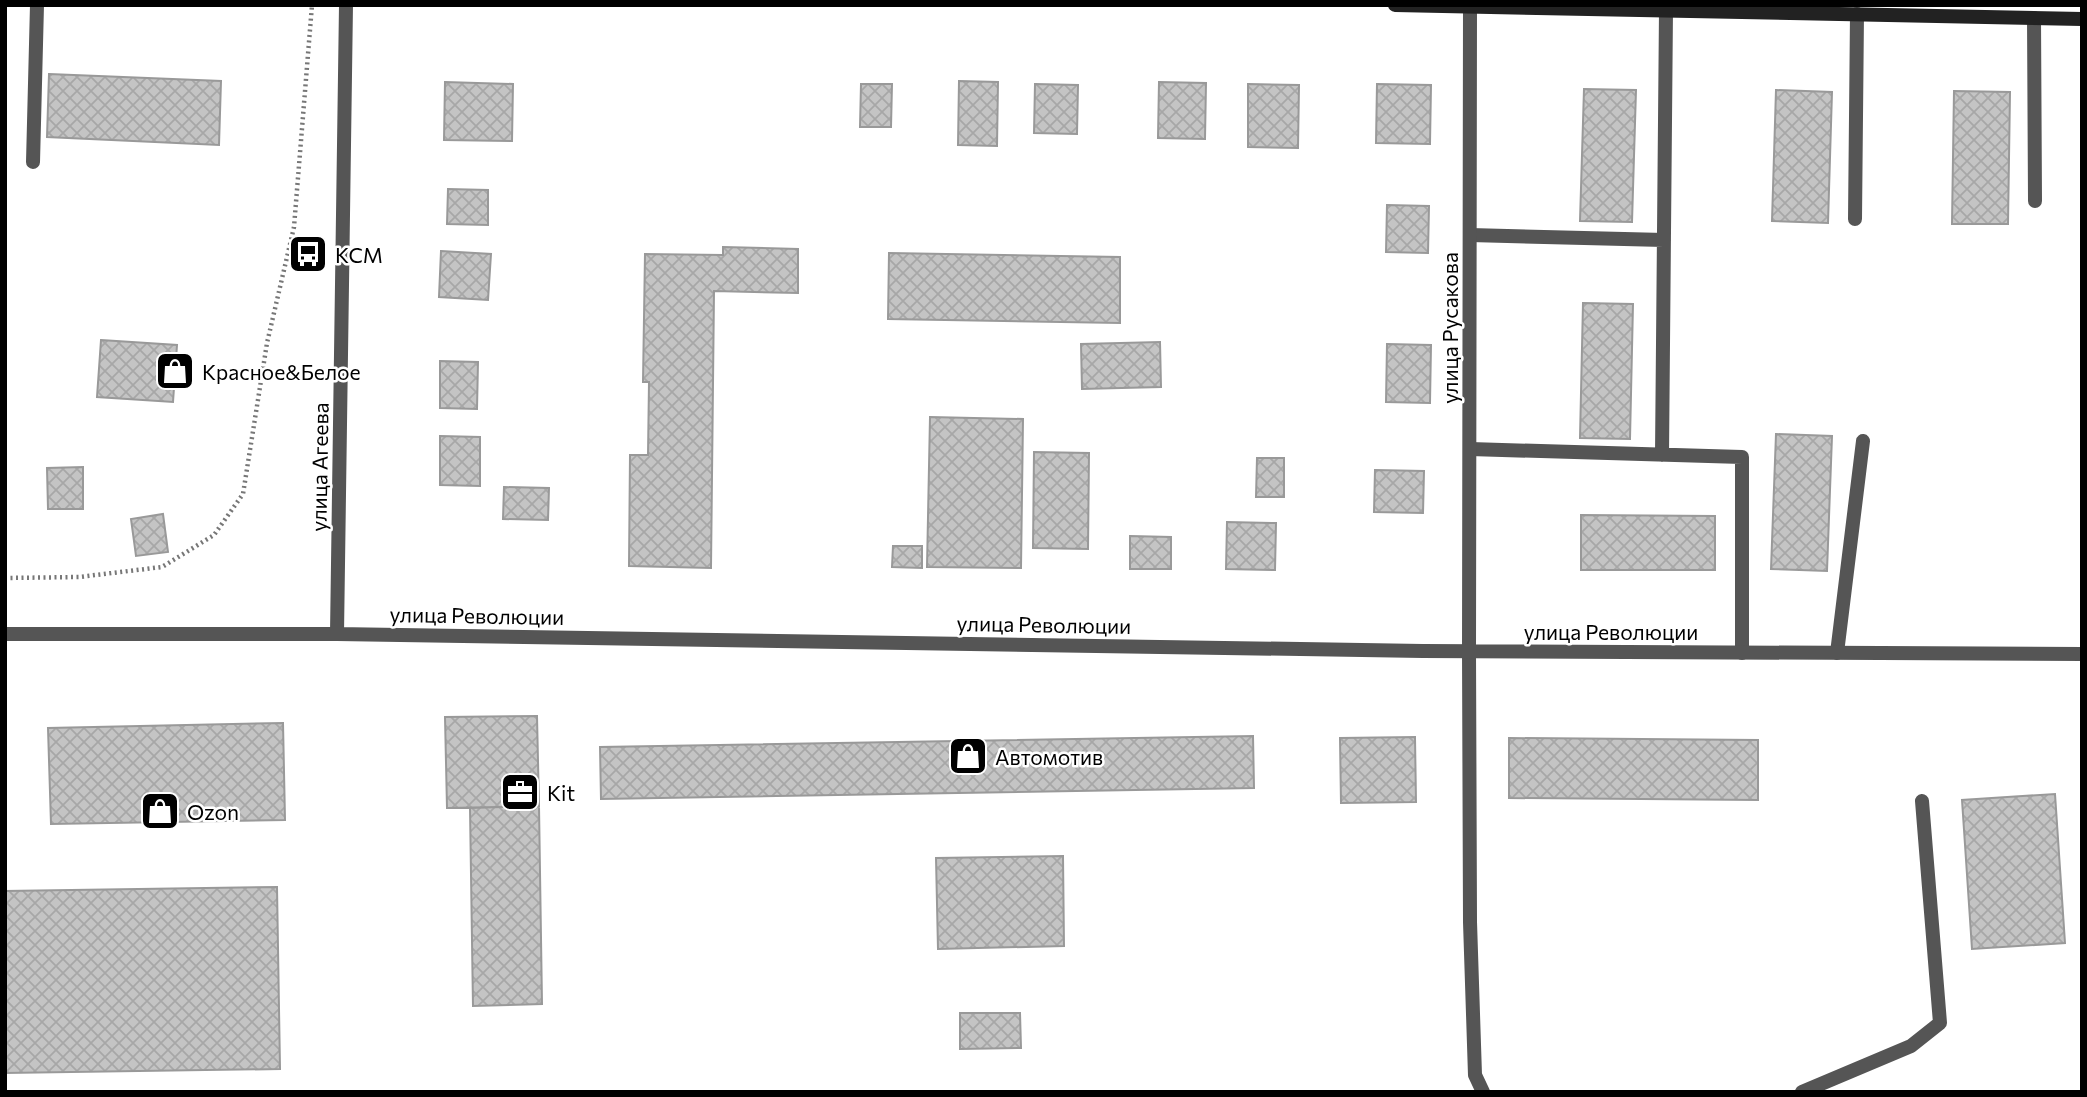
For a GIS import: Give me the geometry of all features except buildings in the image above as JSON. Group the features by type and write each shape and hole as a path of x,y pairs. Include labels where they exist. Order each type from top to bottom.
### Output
{"street":[{"path":"33,162 37,5"},
{"name":"улица Агеева","path":"337,634 346,5"},
{"path":"1395,5 2082,19"},
{"name":"улица Русакова","path":"1470,6 1471,936 1475,1075 1483,1092"},
{"path":"1662,455 1666,10"},
{"path":"1855,219 1857,14"},
{"path":"2034,18 2035,201"},
{"path":"1470,235 1664,240"},
{"path":"1837,653 1863,441"},
{"path":"1470,449 1742,457 1742,653"},
{"name":"улица Революции","path":"5,634 337,634 1469,651 2082,654"},
{"path":"1802,1092 1911,1046 1940,1023 1922,801"}],"path":[{"path":"5,578 79,577 162,567 214,535 243,494 267,343 294,228 312,5"}],"place":[{"name":"КСМ","path":"308,254"},
{"name":"Красное&Белое","path":"175,371"},
{"name":"Автомотив","path":"968,756"},
{"name":"Kit","path":"520,792"},
{"name":"Ozon","path":"160,811"}]}
